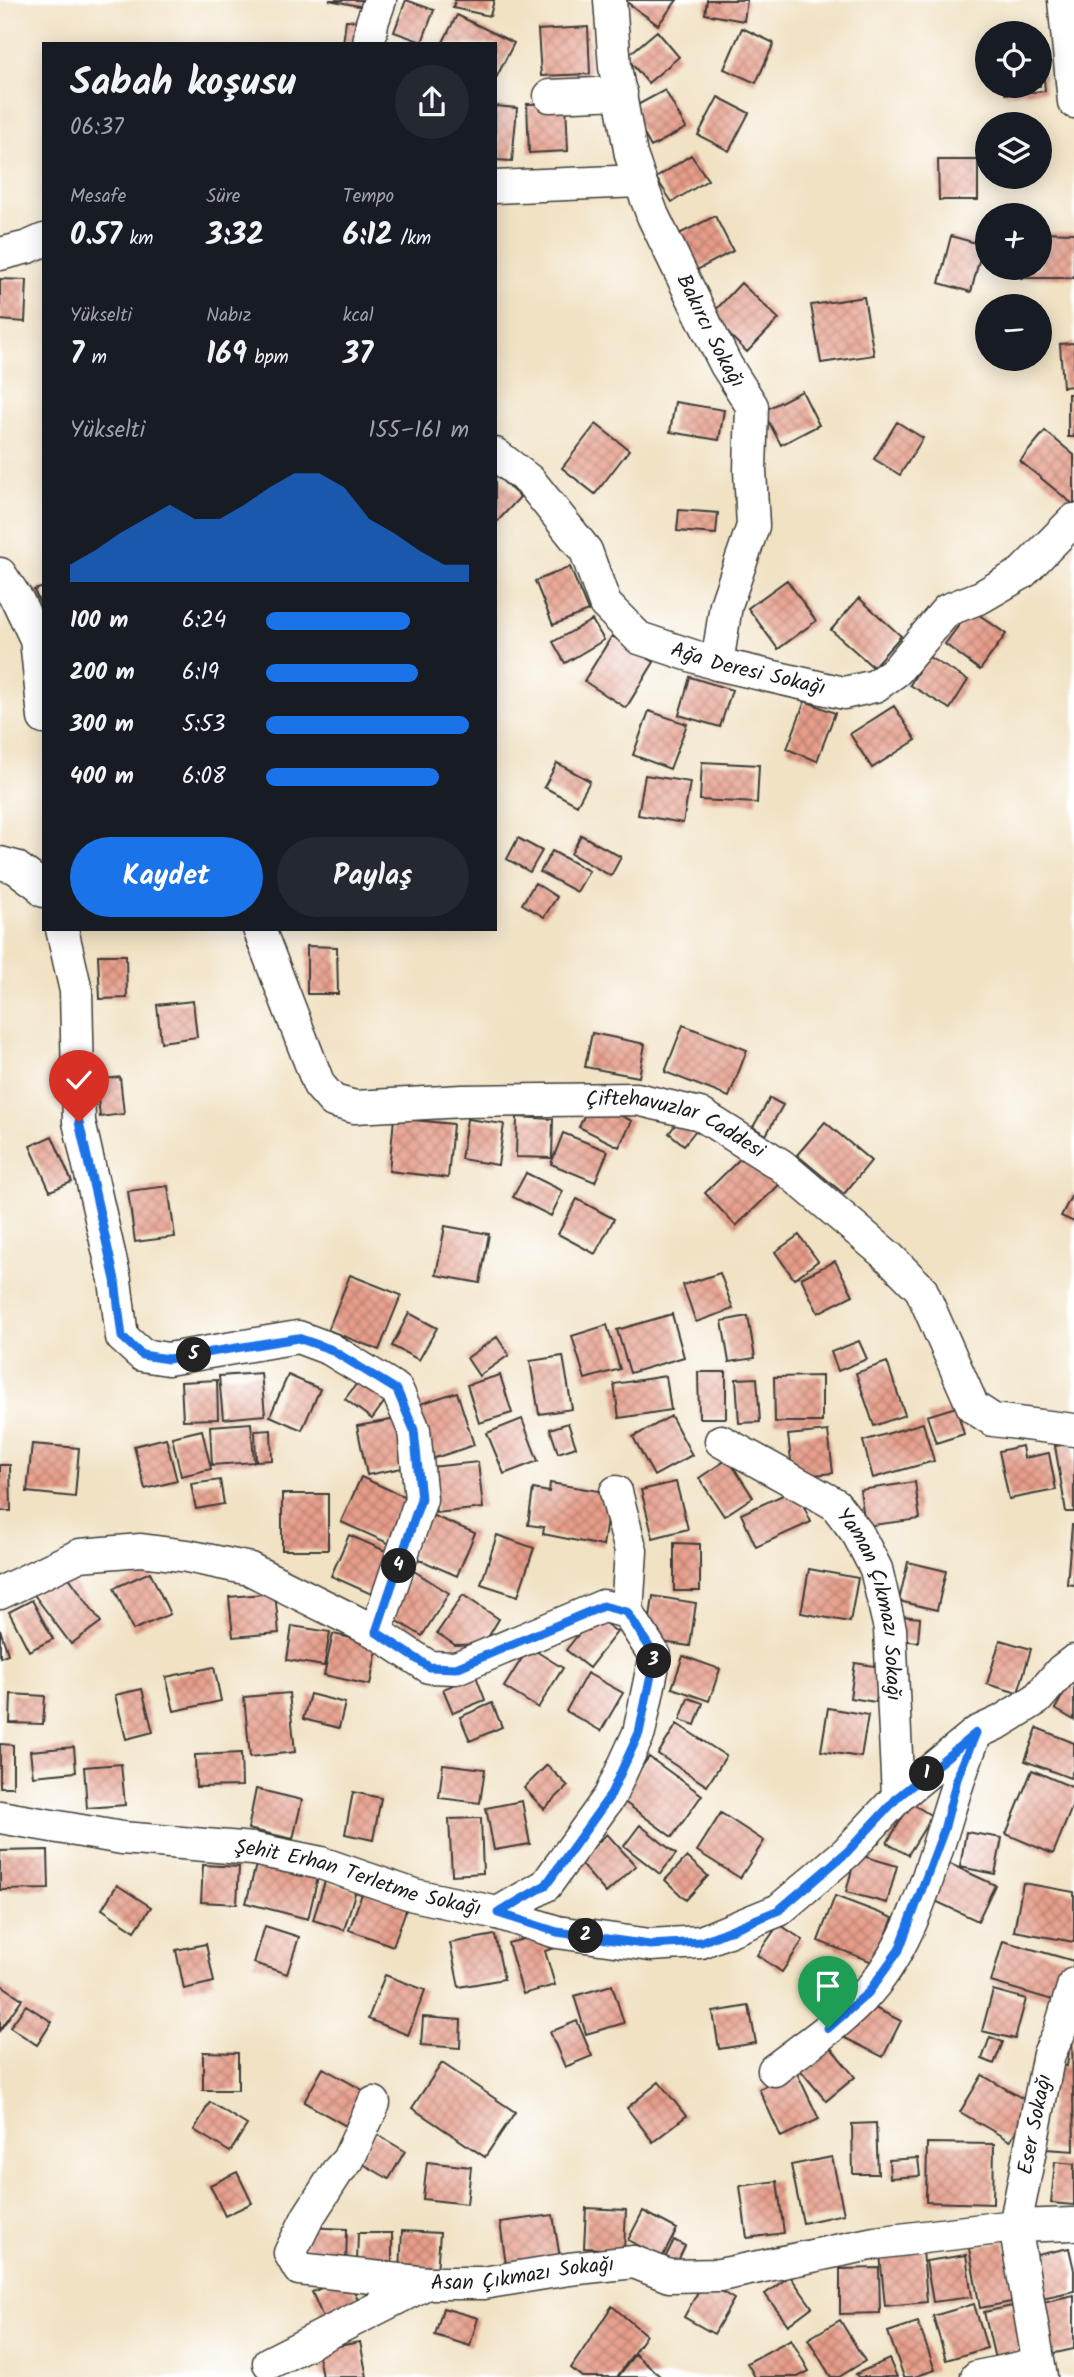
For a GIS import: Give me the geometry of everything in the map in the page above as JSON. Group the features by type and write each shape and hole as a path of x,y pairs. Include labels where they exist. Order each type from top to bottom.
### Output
{"street":[{"path":"369,42 380,0"},
{"name":"Bakırcı Sokağı","path":"610,0 615,67 631,155 640,181 653,216 705,323 751,406 753,526 726,605 717,664"},
{"path":"1068,6 1074,102"},
{"path":"550,96 621,93"},
{"path":"497,187 640,181"},
{"path":"0,254 42,241"},
{"name":"Ağa Deresi Sokağı","path":"497,456 530,481 586,551 605,604 639,638 717,664 844,693 875,686 896,671 947,610 981,597 1022,573 1074,520"},
{"path":"0,574 18,601 36,639 42,698"},
{"path":"0,863 15,867 42,888"},
{"path":"62,931 76,991 79,1122 115,1280 122,1337 142,1355 168,1359 298,1338 330,1349 397,1390 414,1430 421,1499 376,1632"},
{"name":"Çiftehavuzlar Caddesi","path":"261,931 319,1085 333,1101 355,1107 462,1101 637,1098 700,1114 781,1165 890,1258 921,1289 973,1407 993,1420 1074,1430"},
{"name":"Yaman Çıkmazı Sokağı","path":"721,1441 835,1504 858,1534 876,1569 890,1629 898,1797"},
{"path":"498,1913 546,1885 610,1796 639,1733 655,1656 627,1612 631,1551 616,1492"},
{"path":"0,1593 80,1555 141,1550 187,1556 250,1569 376,1632 429,1667 456,1668 603,1606 627,1612"},
{"name":"Şehit Erhan Terletme Sokağı","path":"0,1817 122,1838 253,1849 321,1863 414,1895 498,1913 557,1932 650,1945 701,1942 779,1910 847,1852 898,1797 976,1733 1037,1699 1062,1670 1074,1661"},
{"path":"774,2070 868,1993 899,1950 944,1830 958,1775 976,1733"},
{"name":"Eser Sokağı","path":"1014,2226 1049,2053 1059,2033 1074,1984"},
{"name":"Asan Çıkmazı Sokağı","path":"374,2103 348,2160 337,2172 308,2217 290,2253 299,2269 427,2283 483,2283 634,2262 669,2276 720,2275 874,2243 1014,2226 1074,2224"},
{"path":"977,2377 1039,2370 1014,2226"},
{"path":"269,2363 427,2283"}],"building":[{"path":"329,0 376,0 374,9"},
{"path":"406,0 434,10 422,42 394,32"},
{"path":"455,0 494,0 490,16 453,8"},
{"path":"624,0 677,0 658,25"},
{"path":"707,0 747,0 744,21 705,14"},
{"path":"457,15 514,43 497,76 497,42 443,42"},
{"path":"346,20 368,22 365,42 343,42"},
{"path":"588,27 590,74 541,76 538,30"},
{"path":"742,28 774,43 756,83 724,69"},
{"path":"657,31 679,57 648,83 626,57"},
{"path":"665,90 686,128 651,147 630,109"},
{"path":"718,97 749,113 729,151 698,135"},
{"path":"566,103 568,151 529,153 527,104"},
{"path":"497,106 517,108 512,161 497,160"},
{"path":"691,155 708,180 672,202 656,178"},
{"path":"938,160 975,160 975,189 978,189 978,200 939,200"},
{"path":"715,216 733,251 697,270 679,234"},
{"path":"1052,232 1074,233 1074,278 1052,278"},
{"path":"951,236 975,243 975,276 971,292 939,283"},
{"path":"0,279 27,280 25,322 0,320"},
{"path":"741,283 779,319 747,352 710,316"},
{"path":"864,297 874,355 821,363 811,305"},
{"path":"1074,343 1074,386 1063,387 1060,344"},
{"path":"802,391 819,425 781,445 763,411"},
{"path":"1068,394 1074,394 1074,437 1068,437"},
{"path":"675,402 724,410 719,440 670,432"},
{"path":"897,422 923,438 900,475 874,459"},
{"path":"596,424 629,450 595,494 562,468"},
{"path":"1045,431 1074,455 1074,505 1020,461"},
{"path":"497,476 520,497 497,522"},
{"path":"679,510 718,513 716,534 677,531"},
{"path":"570,567 588,611 553,625 535,581"},
{"path":"787,580 816,621 778,649 748,608"},
{"path":"42,588 42,608 34,590"},
{"path":"859,598 901,636 873,667 831,630"},
{"path":"971,609 1006,634 980,670 945,644"},
{"path":"592,620 604,640 565,663 553,642"},
{"path":"612,636 654,662 626,708 584,681"},
{"path":"927,656 968,680 950,709 910,685"},
{"path":"690,677 732,690 720,727 679,715"},
{"path":"805,701 835,713 817,761 787,749"},
{"path":"894,706 916,740 872,768 850,734"},
{"path":"649,711 687,724 670,769 633,755"},
{"path":"702,762 759,765 757,803 700,800"},
{"path":"557,763 590,781 577,805 544,787"},
{"path":"645,775 690,782 683,823 638,815"},
{"path":"581,835 621,857 611,876 571,854"},
{"path":"518,838 542,851 530,872 507,859"},
{"path":"552,851 589,871 577,892 540,872"},
{"path":"535,883 557,897 544,917 522,904"},
{"path":"307,946 337,947 338,994 307,994"},
{"path":"98,955 126,955 127,998 100,999"},
{"path":"193,1001 197,1037 161,1042 157,1005"},
{"path":"683,1025 747,1050 729,1097 665,1072"},
{"path":"592,1033 645,1044 639,1077 585,1067"},
{"path":"120,1077 124,1114 100,1117 96,1080"},
{"path":"770,1098 783,1105 766,1135 753,1127"},
{"path":"591,1101 632,1121 619,1147 579,1127"},
{"path":"517,1117 553,1119 552,1158 516,1157"},
{"path":"394,1118 453,1124 448,1178 389,1171"},
{"path":"681,1118 696,1130 684,1145 669,1133"},
{"path":"467,1119 504,1124 498,1165 461,1159"},
{"path":"825,1122 871,1161 844,1194 797,1155"},
{"path":"563,1133 608,1151 595,1182 551,1164"},
{"path":"52,1136 72,1182 50,1191 30,1146"},
{"path":"748,1151 780,1184 736,1226 705,1193"},
{"path":"526,1173 563,1191 551,1216 513,1197"},
{"path":"168,1186 175,1237 135,1242 128,1191"},
{"path":"1074,1191 1074,1222 1061,1216"},
{"path":"577,1199 614,1219 595,1254 558,1234"},
{"path":"445,1226 489,1234 480,1283 436,1275"},
{"path":"799,1235 818,1261 794,1279 775,1252"},
{"path":"835,1261 853,1295 818,1313 801,1278"},
{"path":"720,1273 733,1309 696,1322 683,1285"},
{"path":"350,1275 401,1295 379,1350 328,1330"},
{"path":"409,1313 437,1328 419,1360 392,1346"},
{"path":"672,1314 684,1357 630,1373 617,1330"},
{"path":"748,1316 755,1358 729,1362 722,1321"},
{"path":"607,1325 620,1369 585,1379 572,1336"},
{"path":"497,1337 509,1355 479,1376 467,1358"},
{"path":"859,1341 867,1359 838,1371 831,1352"},
{"path":"563,1356 572,1409 539,1414 530,1361"},
{"path":"887,1362 905,1415 874,1426 856,1373"},
{"path":"698,1372 726,1372 726,1418 699,1418"},
{"path":"261,1373 265,1415 223,1419 219,1376"},
{"path":"288,1375 320,1389 302,1430 270,1416"},
{"path":"500,1375 512,1413 479,1423 467,1385"},
{"path":"666,1376 671,1410 619,1418 614,1384"},
{"path":"822,1376 822,1422 775,1422 774,1377"},
{"path":"361,1378 387,1398 372,1419 345,1399"},
{"path":"757,1378 760,1422 739,1423 736,1379"},
{"path":"217,1380 218,1419 183,1420 181,1382"},
{"path":"457,1392 474,1445 432,1459 414,1406"},
{"path":"956,1407 964,1434 936,1443 927,1416"},
{"path":"671,1416 692,1455 654,1476 633,1437"},
{"path":"397,1419 407,1467 367,1475 357,1426"},
{"path":"522,1419 538,1461 504,1474 487,1433"},
{"path":"251,1423 254,1462 212,1465 210,1426"},
{"path":"568,1423 576,1447 558,1453 550,1429"},
{"path":"923,1423 934,1461 873,1478 863,1441"},
{"path":"202,1430 211,1469 181,1476 172,1437"},
{"path":"271,1430 272,1460 256,1461 255,1431"},
{"path":"828,1431 833,1473 793,1477 788,1435"},
{"path":"166,1438 177,1481 145,1489 134,1446"},
{"path":"32,1444 79,1448 75,1497 27,1492"},
{"path":"1074,1444 1074,1512 1066,1512 1055,1446"},
{"path":"1022,1446 1024,1458 1049,1453 1056,1490 1009,1499 999,1451"},
{"path":"728,1459 753,1497 724,1516 699,1478"},
{"path":"478,1462 483,1508 436,1513 431,1467"},
{"path":"0,1465 10,1465 11,1511 0,1511"},
{"path":"361,1477 410,1499 390,1544 341,1522"},
{"path":"220,1480 224,1504 196,1509 191,1484"},
{"path":"676,1482 688,1529 653,1538 641,1490"},
{"path":"915,1482 920,1519 865,1526 860,1490"},
{"path":"550,1483 611,1493 603,1546 543,1534 544,1527 528,1525 533,1489 549,1492"},
{"path":"796,1489 811,1522 756,1547 741,1514"},
{"path":"282,1494 328,1494 328,1550 282,1550"},
{"path":"429,1514 475,1533 457,1576 411,1556"},
{"path":"1074,1525 1074,1585 1067,1584"},
{"path":"349,1535 397,1556 378,1597 331,1576"},
{"path":"497,1535 534,1548 518,1596 481,1584"},
{"path":"674,1543 700,1544 700,1591 674,1591"},
{"path":"908,1562 946,1571 937,1610 899,1601"},
{"path":"63,1569 101,1622 71,1644 32,1592"},
{"path":"809,1569 858,1578 850,1622 801,1613"},
{"path":"414,1571 449,1593 422,1636 386,1614"},
{"path":"150,1572 170,1614 133,1630 114,1588"},
{"path":"275,1593 279,1633 233,1637 229,1597"},
{"path":"463,1595 499,1619 484,1644 455,1645 437,1633"},
{"path":"653,1596 696,1603 690,1646 647,1640"},
{"path":"32,1600 53,1639 29,1651 9,1612"},
{"path":"594,1615 617,1632 589,1668 566,1650"},
{"path":"901,1616 920,1618 918,1642 898,1640"},
{"path":"292,1626 330,1632 324,1666 287,1660"},
{"path":"0,1629 8,1654 0,1657"},
{"path":"333,1634 378,1644 370,1685 324,1675"},
{"path":"1000,1640 1031,1649 1018,1693 987,1684"},
{"path":"529,1647 563,1668 538,1708 504,1687"},
{"path":"683,1656 720,1669 709,1701 672,1688"},
{"path":"855,1663 881,1667 876,1702 850,1698"},
{"path":"214,1667 221,1701 174,1711 166,1677"},
{"path":"587,1673 623,1693 601,1731 566,1711"},
{"path":"476,1676 485,1700 453,1713 443,1689"},
{"path":"1071,1680 1074,1682 1074,1720 1055,1709"},
{"path":"142,1689 153,1732 126,1739 115,1695"},
{"path":"289,1693 295,1752 250,1757 244,1697"},
{"path":"11,1694 45,1696 43,1724 10,1723"},
{"path":"310,1694 345,1703 339,1728 303,1719"},
{"path":"688,1698 703,1703 695,1725 680,1720"},
{"path":"492,1703 502,1727 470,1741 460,1717"},
{"path":"828,1708 868,1715 861,1757 821,1751"},
{"path":"677,1724 726,1756 707,1786 658,1754"},
{"path":"1037,1728 1074,1743 1074,1767 1070,1778 1025,1761"},
{"path":"0,1744 13,1745 13,1787 0,1787"},
{"path":"74,1747 76,1772 33,1776 30,1751"},
{"path":"241,1753 242,1786 196,1787 195,1755"},
{"path":"649,1757 702,1795 672,1837 619,1798"},
{"path":"121,1764 125,1805 87,1808 84,1767"},
{"path":"443,1764 485,1769 480,1803 439,1798"},
{"path":"547,1765 568,1786 544,1809 524,1788"},
{"path":"1032,1770 1074,1788 1074,1802 1053,1854 1006,1834"},
{"path":"256,1789 302,1800 293,1839 248,1829"},
{"path":"353,1792 381,1798 373,1840 345,1834"},
{"path":"522,1801 530,1844 494,1850 486,1808"},
{"path":"911,1803 932,1816 908,1855 887,1843"},
{"path":"721,1813 764,1841 740,1878 697,1851"},
{"path":"481,1818 483,1873 452,1875 449,1819"},
{"path":"640,1825 676,1854 660,1874 624,1846"},
{"path":"966,1832 1002,1838 995,1874 960,1867"},
{"path":"607,1834 636,1866 606,1893 578,1861"},
{"path":"48,1850 49,1889 0,1890 0,1851"},
{"path":"856,1854 897,1866 887,1903 846,1892"},
{"path":"687,1857 708,1876 686,1900 665,1880"},
{"path":"257,1861 318,1877 308,1919 246,1903"},
{"path":"948,1863 995,1885 978,1921 931,1899"},
{"path":"203,1865 239,1867 237,1904 201,1902"},
{"path":"325,1881 356,1890 344,1930 313,1920"},
{"path":"1023,1883 1074,1892 1074,1942 1014,1931"},
{"path":"117,1885 151,1907 135,1931 102,1909"},
{"path":"363,1891 407,1907 393,1946 349,1930"},
{"path":"835,1896 893,1918 875,1963 818,1941"},
{"path":"779,1924 803,1940 782,1972 757,1955"},
{"path":"265,1926 299,1937 287,1974 254,1963"},
{"path":"495,1935 504,1979 459,1987 450,1943"},
{"path":"540,1935 562,1946 545,1951 555,1985 523,1994 508,1943"},
{"path":"1003,1941 1074,1961 1063,2003 991,1982"},
{"path":"206,1944 214,1982 184,1989 176,1950"},
{"path":"385,1975 425,1990 408,2035 368,2019"},
{"path":"0,1984 22,1999 0,2030"},
{"path":"612,1985 624,2023 586,2034 574,1996"},
{"path":"993,1990 1026,1999 1015,2039 982,2031"},
{"path":"863,2002 901,2021 883,2057 845,2038"},
{"path":"26,2005 52,2022 37,2045 10,2027"},
{"path":"749,2006 756,2043 719,2049 713,2012"},
{"path":"423,2017 461,2020 460,2048 421,2045"},
{"path":"577,2021 592,2056 565,2067 550,2032"},
{"path":"1072,2028 1074,2151 1046,2149 1054,2064 1067,2066"},
{"path":"990,2037 1003,2042 994,2064 982,2059"},
{"path":"826,2042 855,2077 826,2101 797,2066"},
{"path":"203,2052 238,2053 238,2090 203,2090"},
{"path":"442,2063 515,2112 485,2157 412,2108"},
{"path":"323,2068 366,2092 348,2127 304,2102"},
{"path":"796,2071 819,2119 781,2137 759,2089"},
{"path":"982,2075 1032,2104 1010,2141 960,2112"},
{"path":"659,2082 686,2116 653,2142 627,2108"},
{"path":"210,2102 247,2125 230,2152 194,2130"},
{"path":"876,2123 878,2174 853,2174 852,2124"},
{"path":"374,2133 405,2151 389,2179 358,2161"},
{"path":"927,2143 994,2144 993,2204 926,2202"},
{"path":"832,2157 844,2214 803,2223 791,2165"},
{"path":"918,2158 920,2176 890,2178 889,2160"},
{"path":"427,2162 471,2167 467,2204 423,2199"},
{"path":"1055,2162 1074,2164 1074,2205 1051,2203"},
{"path":"237,2172 252,2203 225,2216 210,2185"},
{"path":"777,2181 784,2233 747,2238 740,2186"},
{"path":"586,2208 626,2210 624,2250 584,2248"},
{"path":"643,2211 677,2229 662,2258 628,2240"},
{"path":"553,2215 560,2258 506,2265 500,2222"},
{"path":"306,2227 347,2229 346,2264 305,2262"},
{"path":"402,2231 440,2233 437,2272 400,2271"},
{"path":"358,2233 392,2233 392,2265 357,2264"},
{"path":"674,2240 685,2246 677,2263 665,2258"},
{"path":"1004,2241 1016,2301 980,2308 969,2248"},
{"path":"1069,2248 1074,2270 1074,2291 1038,2299 1028,2257"},
{"path":"923,2250 927,2302 885,2306 880,2254"},
{"path":"966,2255 972,2297 933,2302 926,2261"},
{"path":"879,2268 880,2313 840,2314 840,2269"},
{"path":"790,2276 812,2307 788,2325 765,2294"},
{"path":"348,2277 363,2312 327,2327 312,2292"},
{"path":"704,2281 734,2299 714,2334 684,2317"},
{"path":"1074,2295 1074,2349 1046,2355 1034,2304"},
{"path":"974,2304 987,2348 946,2360 933,2316"},
{"path":"1017,2305 1028,2351 995,2359 984,2312"},
{"path":"612,2306 646,2335 617,2377 582,2377 571,2368"},
{"path":"443,2308 478,2318 470,2346 435,2335"},
{"path":"840,2320 865,2361 839,2377 831,2377 808,2339"},
{"path":"918,2322 935,2370 914,2377 904,2377 888,2332"},
{"path":"791,2339 809,2371 798,2377 755,2377 747,2363"},
{"path":"360,2342 367,2377 322,2377 317,2350"},
{"path":"635,2354 661,2377 618,2377"},
{"path":"889,2359 897,2377 858,2377 856,2374"}],"route":[{"path":"79,1122 115,1280 122,1337 142,1355 168,1359 298,1338 330,1349 397,1390 414,1430 421,1499 376,1632 429,1667 456,1668 603,1606 627,1612 655,1656 639,1733 610,1796 546,1885 498,1913 557,1932 650,1945 701,1942 779,1910 847,1852 898,1797 976,1733 958,1775 944,1830 899,1950 868,1993 828,2028"}]}
